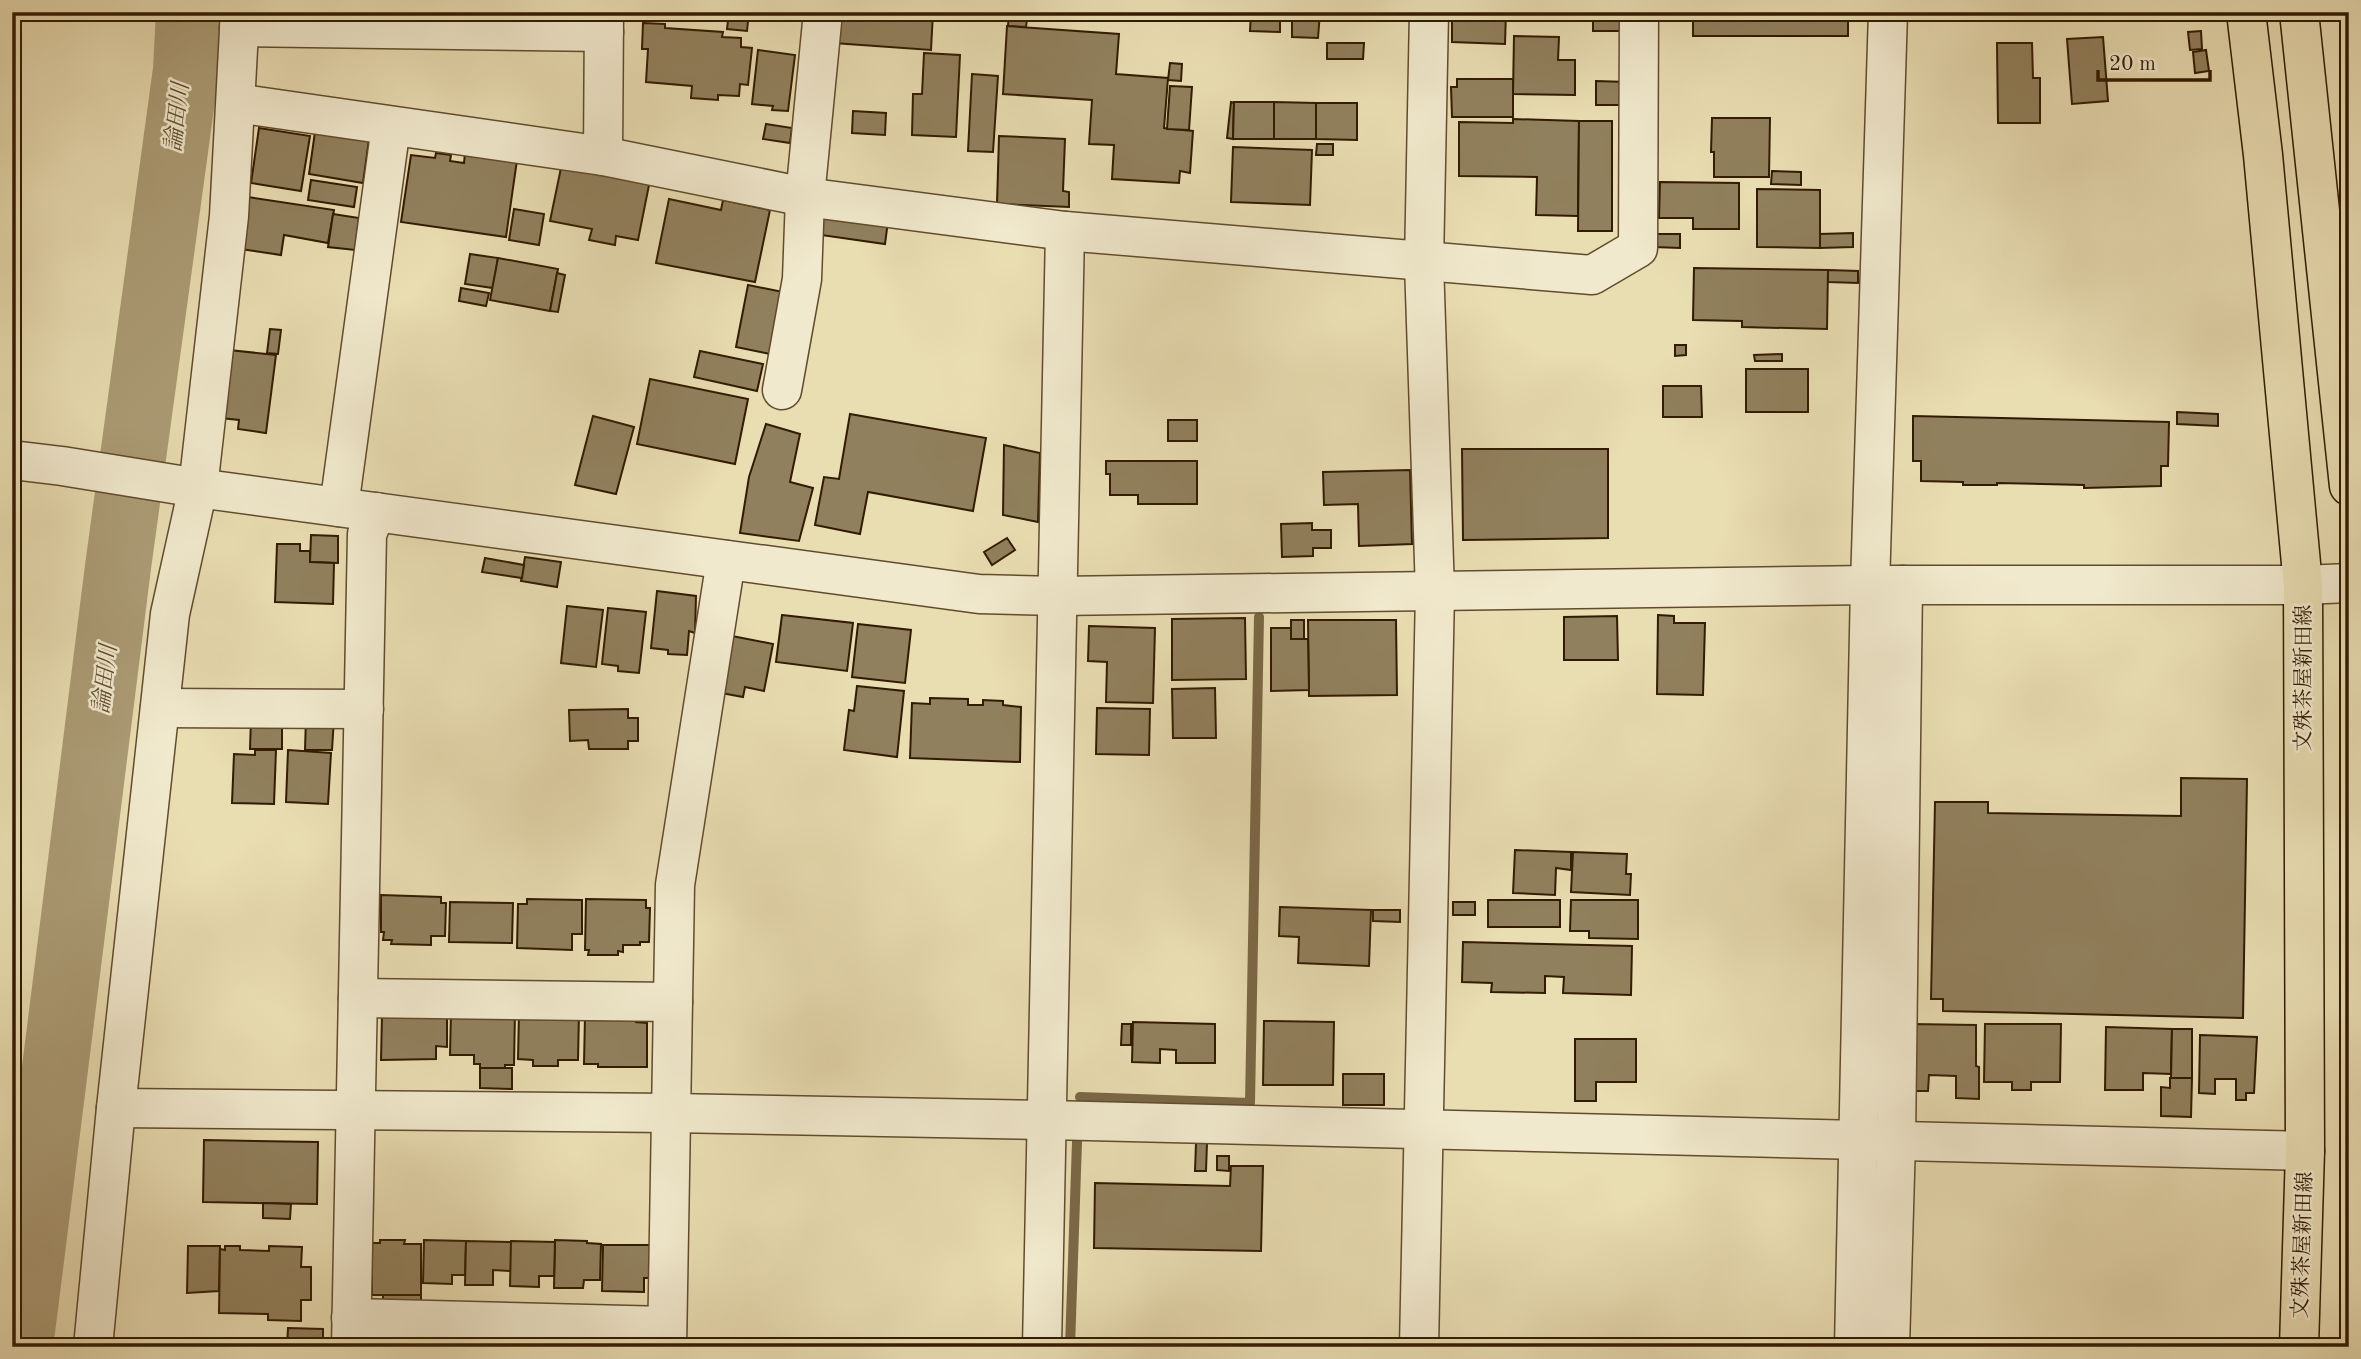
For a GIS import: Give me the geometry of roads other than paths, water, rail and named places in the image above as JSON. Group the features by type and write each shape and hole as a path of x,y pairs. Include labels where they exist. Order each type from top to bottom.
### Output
{"main road":[{"name":"文殊茶屋新田線","path":"2246,12 2263,155 2303,585 2305,1152 2299,1347"},
{"path":"2299,12 2349,486"}],"street":[{"path":"782,390 802,279 805,197 822,12"},
{"path":"1419,1347 1435,592 1424,262 1429,12"},
{"path":"236,103 603,156 805,197 1065,231 1592,275 1638,248 1639,12"},
{"path":"1888,12 1887,585 1896,1140 1890,1347"},
{"path":"93,1347 170,614 229,216 239,20 604,22 603,156"},
{"path":"339,507 391,126"},
{"path":"1042,1347 1065,231"},
{"path":"12,460 979,594 1058,596 1887,585 2349,583"},
{"path":"376,512 367,534 351,1332 667,1336 675,885 726,560"},
{"path":"1854,1347 1858,1140 1887,585"},
{"path":"160,708 364,709"},
{"path":"358,998 673,1002"},
{"path":"116,1108 671,1112 2305,1152"}],"waterway":[{"name":"論田川","path":"20,1347 118,567 186,70 189,12"},
{"path":"1080,1097 1250,1103 1259,617"},
{"path":"1070,1347 1077,1142"}]}
